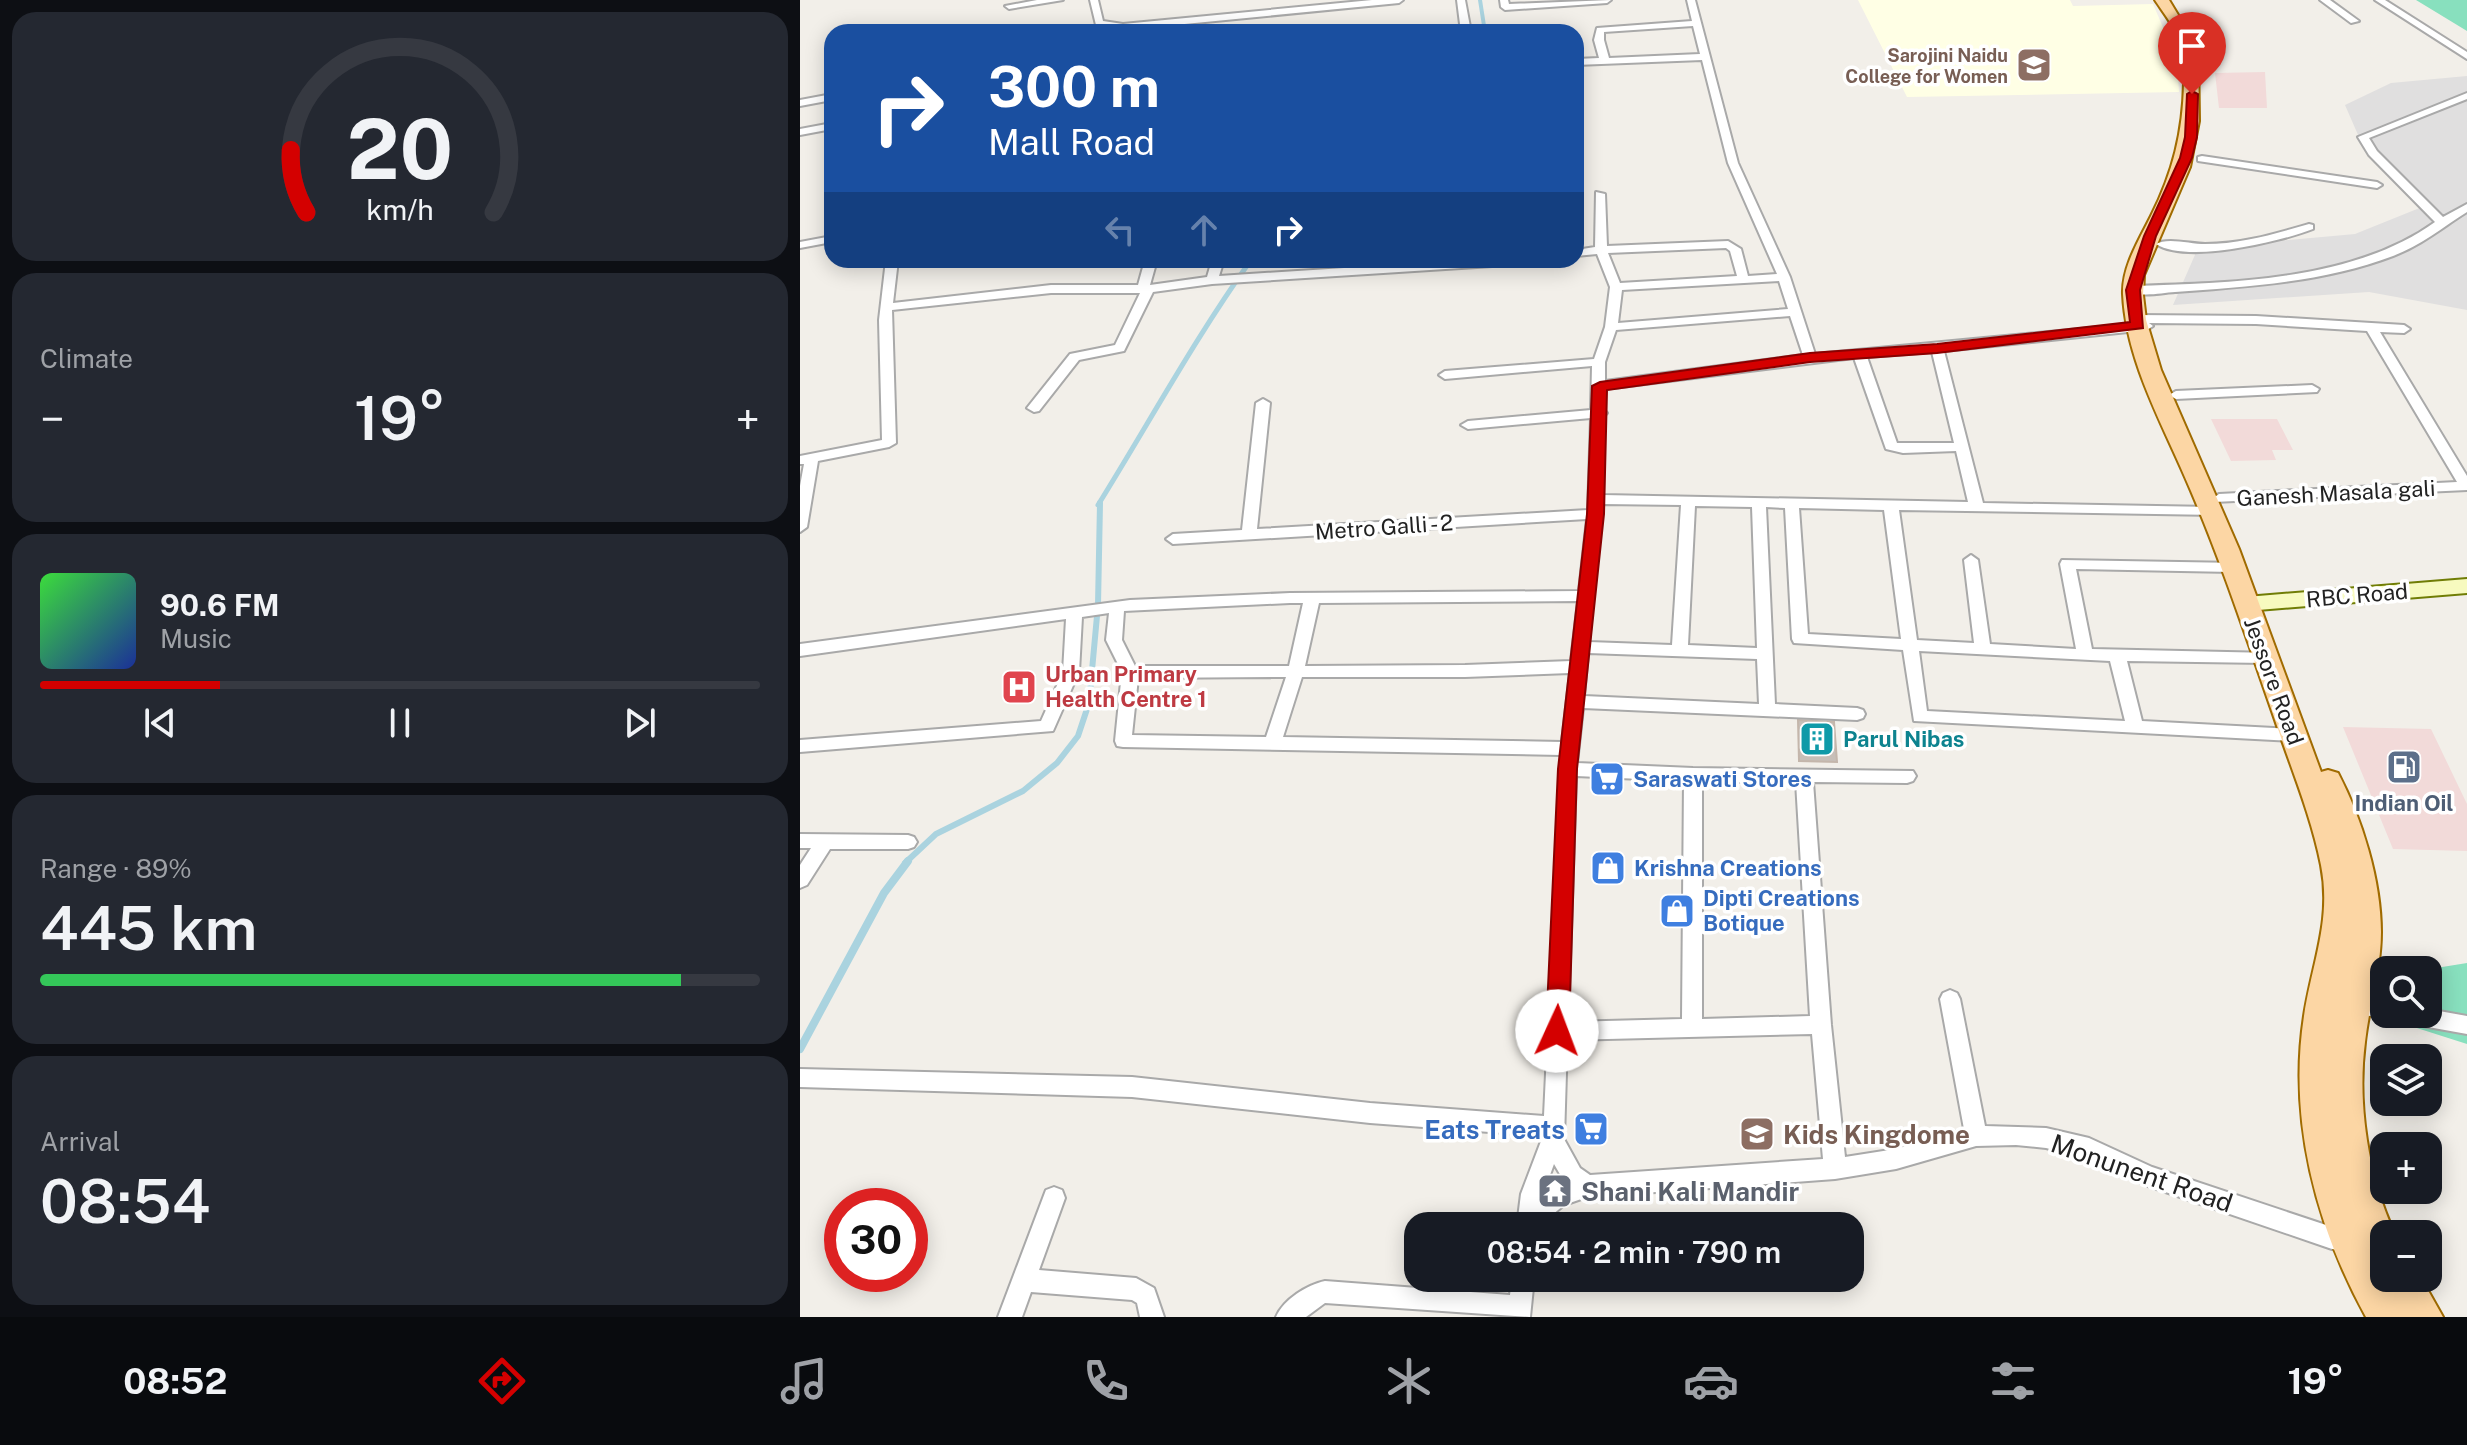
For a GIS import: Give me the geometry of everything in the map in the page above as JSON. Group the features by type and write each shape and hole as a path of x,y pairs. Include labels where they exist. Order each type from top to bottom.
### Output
{"main road":[{"name":"Jessore Road","path":"2162,0 2193,45 2191,137 2176,184 2150,236 2137,290 2142,322 2352,849 2364,890 2369,1008 2348,1045 2352,1137 2360,1189 2372,1220"},
{"path":"2169,0 2193,45"},
{"name":"Jessore Road","path":"2137,290 2202,159 2205,75 2177,0"},
{"name":"Jessore Road","path":"2142,322 2176,395 2233,567 2254,604 2266,657 2326,830 2338,877 2343,911 2340,939 2320,1016 2318,1093 2325,1163 2348,1241 2370,1290 2387,1317"},
{"path":"2408,1292 2424,1317"}],"street":[{"path":"1009,6 1059,0"},
{"path":"1094,0 1099,23 1105,24"},
{"path":"1250,0 1251,15"},
{"path":"1155,24 1399,0"},
{"path":"1461,0 1465,24"},
{"path":"1504,0 1505,7 1607,0"},
{"path":"1691,0 1733,163 1784,277 1810,358"},
{"path":"2324,0 2354,21"},
{"path":"2379,0 2467,56"},
{"path":"1605,61 1599,40 1600,30 1696,18"},
{"path":"1584,62 1707,57"},
{"path":"2442,223 2373,153 2363,137 2467,96"},
{"path":"800,103 824,98"},
{"path":"800,132 824,128"},
{"path":"2202,159 2377,185"},
{"path":"1530,1212 1532,1194 1553,1134 1569,749 1596,506 1599,362 1611,327 1616,287 1601,250 1600,194"},
{"path":"2137,290 2315,273 2394,250 2464,213"},
{"path":"2162,244 2204,248 2252,245 2309,227"},
{"path":"800,245 824,240"},
{"path":"1584,252 1728,244 1735,249 1744,281"},
{"path":"800,527 806,458 889,443 886,307 891,268"},
{"path":"1034,408 1075,357 1120,348 1145,289 1149,268"},
{"path":"1212,280 1216,268"},
{"path":"886,307 1051,289 1145,289 1229,278 1384,268"},
{"path":"1616,287 1784,277"},
{"path":"1611,327 1797,312"},
{"path":"1600,386 1810,358 1937,348 2142,322 2256,320 2404,329"},
{"name":"Ganesh Masala gali","path":"1891,507 2215,506 2466,486 2371,328"},
{"path":"1937,348 1977,508"},
{"path":"1859,354 1891,446 1903,449 1961,447"},
{"path":"1445,375 1599,362"},
{"path":"2176,395 2312,389"},
{"path":"1249,535 1263,403"},
{"path":"1468,425 1600,413"},
{"path":"1680,650 1688,501"},
{"name":"Metro Galli - 2","path":"1173,539 1688,501 1891,507"},
{"path":"1759,502 1767,710"},
{"path":"1792,503 1800,639 2085,655 2266,657"},
{"path":"1891,507 1920,717 2294,735"},
{"path":"1971,560 1983,650"},
{"path":"2085,655 2067,564 2233,567"},
{"name":"RBC Road","path":"2254,604 2467,586"},
{"path":"800,650 1123,606 1312,598 1587,596"},
{"path":"1273,743 1296,670 1312,598"},
{"path":"1123,606 1114,640 1130,672 1123,741 1569,749"},
{"path":"800,746 1047,727 1071,672 1074,614"},
{"path":"1581,647 1764,654"},
{"path":"2117,655 2135,727"},
{"path":"1130,672 1465,671 1578,667"},
{"path":"1574,702 1857,714"},
{"path":"1568,769 1693,775 1907,776"},
{"path":"1692,1028 1693,775"},
{"path":"1804,776 1821,1025 1835,1169"},
{"path":"800,841 908,842"},
{"path":"800,880 825,841"},
{"path":"1950,999 1976,1136"},
{"path":"2442,1020 2467,1025"},
{"path":"1557,1031 1821,1025"},
{"path":"800,1078 1132,1087 1553,1134"},
{"path":"1553,1134 1572,1175 1587,1186"},
{"name":"Monunent Road","path":"1540,1212 1557,1197 1587,1186 1835,1169 1896,1159 1976,1136 2046,1138 2080,1146 2148,1176 2348,1241 2370,1245"},
{"path":"1010,1317 1054,1198"},
{"path":"1024,1280 1136,1289 1146,1296 1152,1317"},
{"path":"1288,1317 1316,1294 1325,1292 1519,1312 1521,1292"}],"shaded area":[{"path":"1858,0 2070,0 2073,6 2153,4 2177,60 2179,92 1907,97"},
{"path":"2265,72 2267,108 2219,108 2215,73"},
{"path":"2467,76 2467,310 2369,292 2173,305 2198,248 2355,234 2422,207 2362,144 2345,105 2391,83"},
{"path":"2211,419 2277,419 2293,450 2272,450 2276,460 2231,461"},
{"name":"Indian Oil","path":"2343,727 2431,729 2467,804 2467,851 2393,849"}],"green space":[{"path":"2416,0 2467,0 2467,31"},
{"path":"2467,963 2467,1044 2417,1028 2442,1028 2442,967"}],"building":[{"name":"Parul Nibas","path":"1798,720 1834,722 1837,762 1799,761"}],"waterway":[{"path":"1480,0 1484,24"},
{"path":"1098,505 1191,350 1245,268"},
{"path":"905,863 936,834 1023,791 1057,763 1078,736 1089,703 1098,605 1100,503"},
{"path":"800,1049 884,893 908,861"}],"place":[{"name":"Sarojini Naidu College for Women","path":"2034,65"},
{"name":"Urban Primary Health Centre 1","path":"1019,687"},
{"name":"Parul Nibas","path":"1817,739"},
{"name":"Indian Oil","path":"2404,767"},
{"name":"Saraswati Stores","path":"1607,779"},
{"name":"Krishna Creations","path":"1608,868"},
{"name":"Dipti Creations Botique","path":"1677,911"},
{"name":"Eats Treats","path":"1591,1129"},
{"name":"Kids Kingdome","path":"1757,1134"},
{"name":"Shani Kali Mandir","path":"1555,1191"}],"route":[{"path":"1557,1031 1568,769 1595,514 1600,386 1810,358 1937,348 2138,325 2133,290 2150,236 2186,158 2191,137 2192,94"}]}
